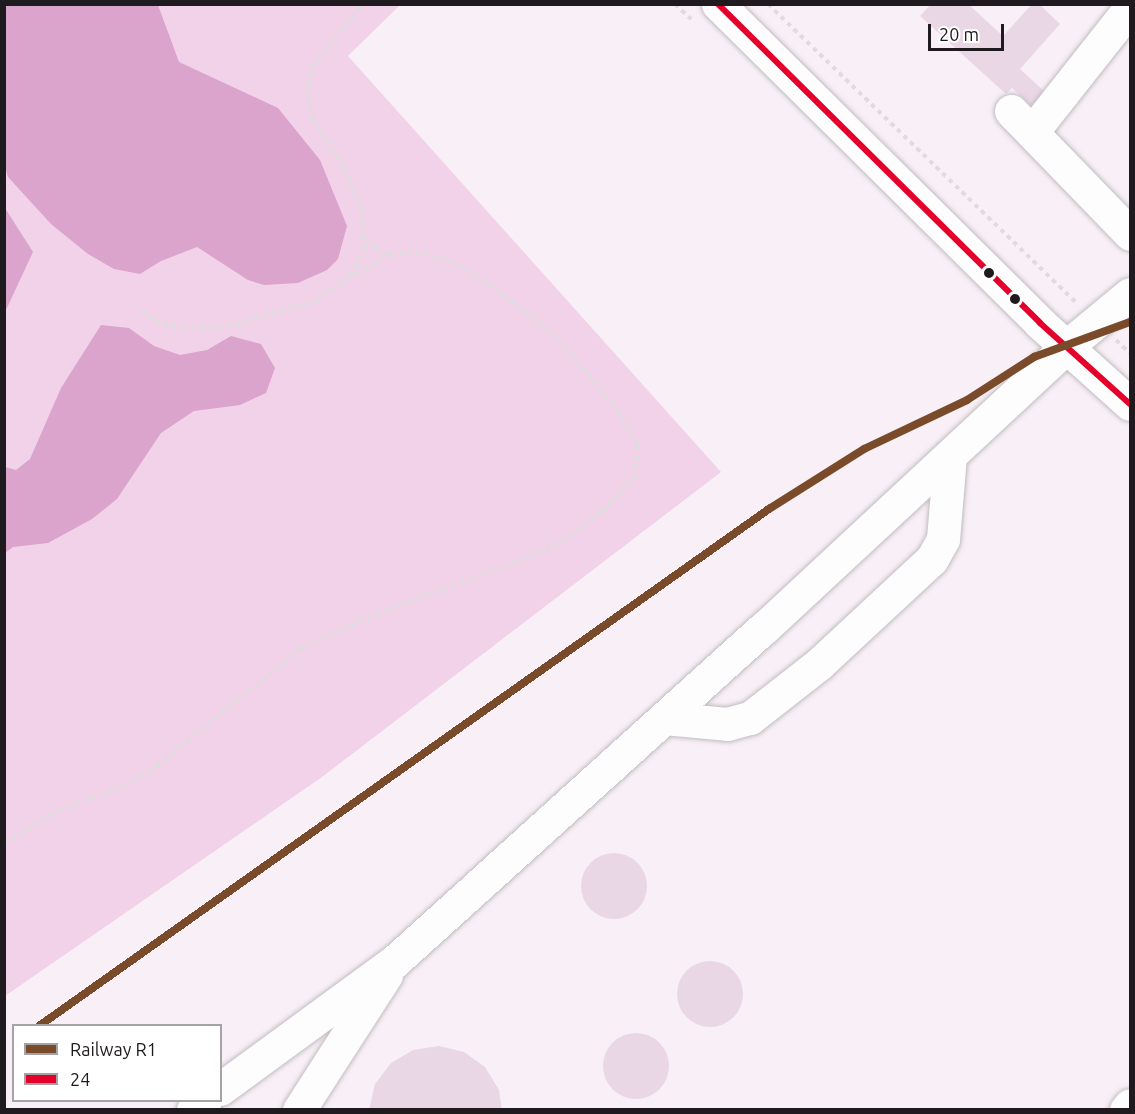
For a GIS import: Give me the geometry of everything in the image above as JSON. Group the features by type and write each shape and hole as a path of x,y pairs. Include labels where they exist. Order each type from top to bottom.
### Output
{"main road":[{"path":"718,4 1066,347 1131,404"},
{"path":"1131,8 1021,122 1131,234"},
{"path":"222,1088 394,961 664,718 1066,347 1131,294"},
{"path":"664,718 727,724 750,718 819,664 932,559 944,539 950,456"},
{"path":"299,1110 394,961"},
{"path":"1126,1110 1131,1105"}],"path":[{"path":"350,276 360,262 365,235 354,185 313,118 307,93 312,67 362,4"},
{"path":"768,4 1131,353"},
{"path":"365,235 377,250 392,255"},
{"path":"4,844 58,811 125,784 158,765 301,648 376,614 522,560 562,540 602,511 635,477 638,445 614,405 550,331 478,276 446,259 425,252 392,255 350,276 316,301 228,326 182,328 155,321 142,311"}],"shaded area":[{"path":"4,5 158,5 179,62 278,108 320,160 347,226 338,259 327,270 298,283 264,285 248,280 197,247 161,261 140,274 114,269 88,254 51,224 8,177 5,166"},
{"path":"5,5 400,5 348,56 721,472 322,777 5,996"},
{"path":"5,208 33,252 5,312"},
{"path":"101,325 129,328 154,346 180,355 207,350 231,336 261,344 275,368 266,393 240,405 194,411 161,433 117,499 92,519 48,543 13,547 5,553 5,467 16,470 30,459 61,388"}],"building":[{"path":"931,4 968,4 1003,36 1032,4 1039,4 1060,24 1020,69 1045,92 1032,106 1012,88 1006,94 920,16"},
{"path":"614,853 626,856 637,863 644,874 647,886 644,898 637,909 626,916 614,919 602,916 591,909 584,898 581,886 584,874 591,863 602,856"},
{"path":"710,961 722,964 733,971 740,982 743,994 740,1006 733,1017 722,1024 710,1027 698,1024 687,1017 680,1006 677,994 680,982 687,971 698,964"},
{"path":"636,1033 648,1036 659,1043 666,1054 669,1066 666,1078 659,1089 648,1096 636,1099 624,1096 613,1089 606,1078 603,1066 606,1054 613,1043 624,1036"},
{"path":"439,1046 464,1052 485,1067 499,1090 502,1110 369,1110 375,1084 391,1063 413,1050"}],"rail line":[{"name":"R1","path":"42,1024 769,509 864,449 967,400 1034,357 1130,322"}],"transit line":[{"name":"24","path":"718,4 1040,323 1130,404"}]}
